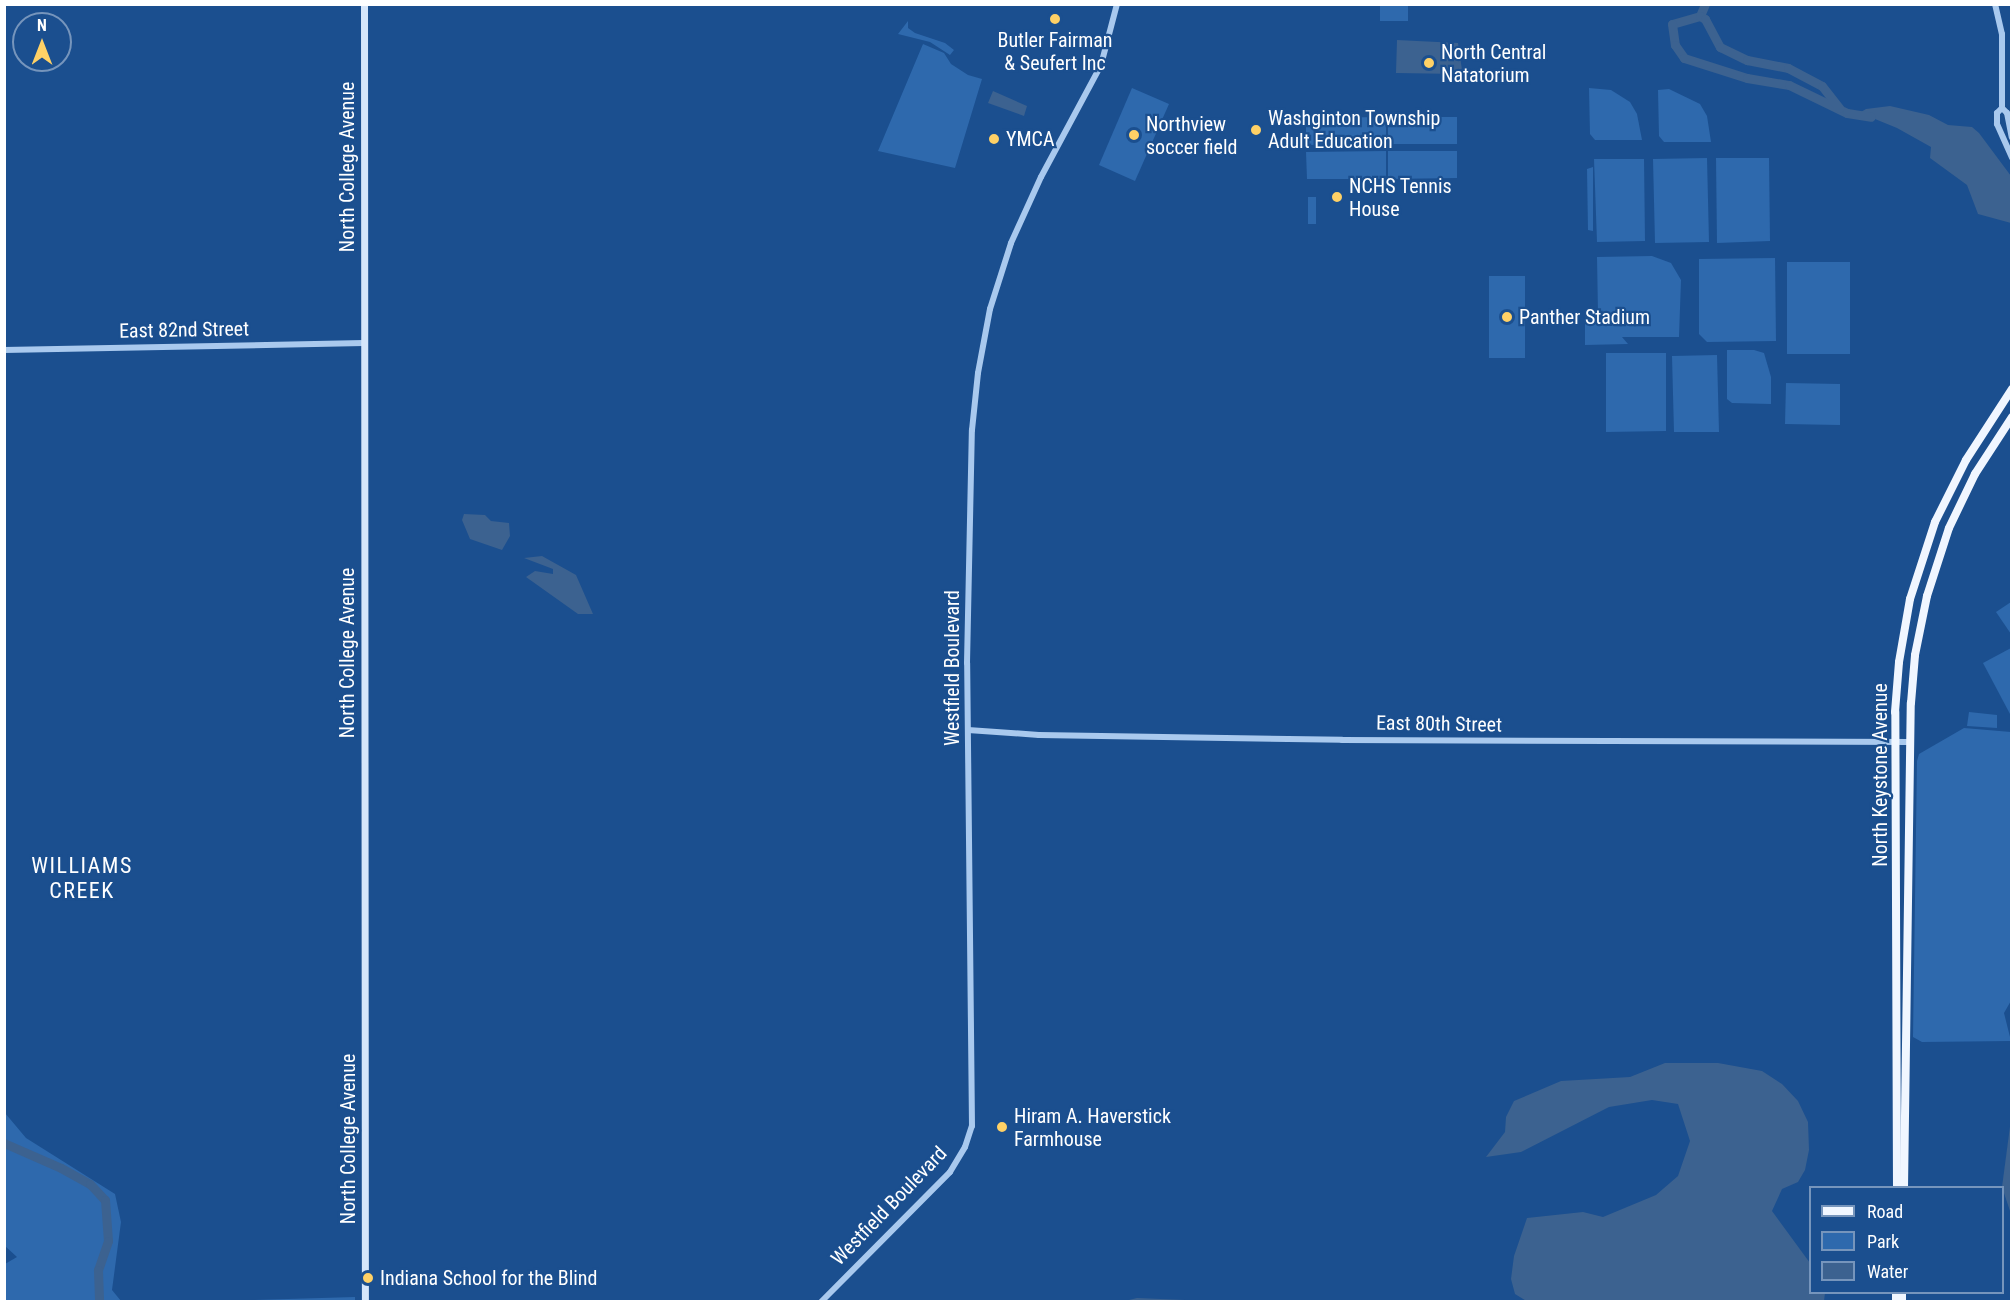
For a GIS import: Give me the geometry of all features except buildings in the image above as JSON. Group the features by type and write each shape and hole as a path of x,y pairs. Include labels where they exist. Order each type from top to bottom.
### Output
{"main road":[{"name":"North College Avenue","path":"364,4 365,1302"},
{"name":"North Keystone Avenue","path":"1897,1186 1896,742 1901,647 1926,546 1956,477 2012,389"},
{"name":"North Keystone Avenue","path":"1904,1186 1910,742 1915,655 1934,569 1967,489 2012,417"}],"street":[{"name":"Westfield Boulevard","path":"821,1302 950,1172 971,1130 974,1049 968,730 971,437 984,338 1011,243 1041,177 1101,65 1117,4"},
{"path":"1995,4 2002,29 2002,108 2007,113 2012,138"},
{"path":"2002,108 1997,113 1998,130 2012,158"},
{"name":"East 82nd Street","path":"4,350 364,343"},
{"name":"East 80th Street","path":"968,730 1039,735 1342,740 1910,742"}],"green space":[{"path":"1380,5 1408,5 1408,21 1380,21"},
{"path":"908,21 908,28 915,33 945,43 954,50 950,55 930,42 898,34"},
{"path":"923,44 944,53 951,64 968,75 982,79 955,168 878,151"},
{"name":"Northview soccer field","path":"1132,88 1169,104 1135,181 1099,165"},
{"path":"1589,88 1611,90 1630,102 1637,114 1642,140 1595,140 1590,134"},
{"path":"1669,89 1700,104 1707,116 1711,142 1664,142 1659,136 1658,90"},
{"path":"1386,117 1386,144 1306,145 1306,118"},
{"path":"1388,117 1457,117 1457,144 1388,144"},
{"path":"1386,151 1386,179 1307,179 1306,152"},
{"path":"1388,151 1457,151 1457,178 1388,179"},
{"path":"1707,158 1709,242 1655,243 1653,159"},
{"path":"1716,158 1769,158 1770,241 1717,243"},
{"path":"1594,159 1644,159 1645,241 1597,242"},
{"path":"1593,167 1593,231 1588,230 1587,169"},
{"path":"1308,197 1316,197 1316,224 1308,224"},
{"path":"1652,256 1671,263 1681,280 1679,337 1622,337 1628,344 1585,345 1585,315 1598,314 1597,257"},
{"path":"1775,258 1776,341 1707,342 1699,334 1699,259"},
{"path":"1787,262 1850,262 1850,354 1787,354"},
{"name":"Panther Stadium","path":"1489,276 1525,276 1525,358 1489,358"},
{"path":"1727,350 1754,350 1764,353 1771,377 1771,404 1732,403 1727,399"},
{"path":"1606,353 1666,353 1666,431 1606,432"},
{"path":"1717,355 1719,432 1674,432 1672,356"},
{"path":"1786,383 1840,384 1840,425 1785,424"},
{"path":"2011,602 2011,634 1996,612"},
{"path":"2011,648 2012,714 2010,714 1983,663"},
{"path":"1969,712 1997,715 1997,728 1967,726"},
{"path":"1964,728 2011,732 2012,999 2004,1013 2011,1041 1922,1042 1913,1037 1917,761 1919,754"},
{"path":"5,1113 26,1138 115,1194 121,1222 112,1290 121,1301 5,1301 5,1264 17,1257 5,1246"},
{"path":"355,1297 355,1302 248,1301 252,1300"}],"water":[{"name":"North Central Natatorium","path":"1397,40 1458,43 1462,70 1458,74 1396,73"},
{"path":"993,91 1027,106 1024,116 988,103"},
{"path":"1890,106 1929,115 1948,125 1972,127 1979,133 2011,176 2011,223 1978,214 1967,185 1930,158 1931,147 1875,119 1860,120 1861,112 1866,109"},
{"path":"464,514 485,515 491,521 509,523 510,536 502,550 470,539 462,520"},
{"path":"542,556 576,575 593,614 578,614 526,577 535,571 553,574 553,569 524,558"},
{"path":"1665,1063 1718,1063 1762,1071 1782,1084 1798,1101 1808,1122 1809,1150 1805,1170 1798,1182 1782,1189 1772,1211 1809,1262 1809,1294 1825,1294 1824,1301 1528,1302 1515,1294 1511,1279 1514,1256 1527,1218 1583,1212 1603,1217 1656,1195 1678,1176 1690,1141 1678,1104 1652,1100 1609,1107 1521,1152 1486,1157 1505,1132 1506,1117 1514,1101 1561,1081 1630,1077"},
{"path":"2011,1119 2011,1214 2002,1186"},
{"path":"1137,1298 1185,1300 1193,1301 1125,1301"}],"waterway":[{"path":"1705,4 1700,16 1672,24 1675,45 1684,58 1747,78 1789,85 1847,113 1871,117"},
{"path":"1700,16 1705,19 1720,47 1747,60 1788,68 1822,86 1839,108"},
{"name":"WILLIAMS CREEK","path":"4,1143 61,1168 90,1184 105,1200 108,1241 98,1270 99,1302"}],"place":[{"name":"Butler Fairman & Seufert Inc","path":"1055,19"},
{"name":"North Central Natatorium","path":"1429,63"},
{"name":"Washginton Township Adult Education","path":"1256,130"},
{"name":"Northview soccer field","path":"1134,135"},
{"name":"YMCA","path":"994,139"},
{"name":"NCHS Tennis House","path":"1337,197"},
{"name":"Panther Stadium","path":"1507,317"},
{"name":"Hiram A. Haverstick Farmhouse","path":"1002,1127"},
{"name":"Indiana School for the Blind","path":"368,1278"}],"district":[{"name":"WILLIAMS CREEK","path":"82,878"}]}
